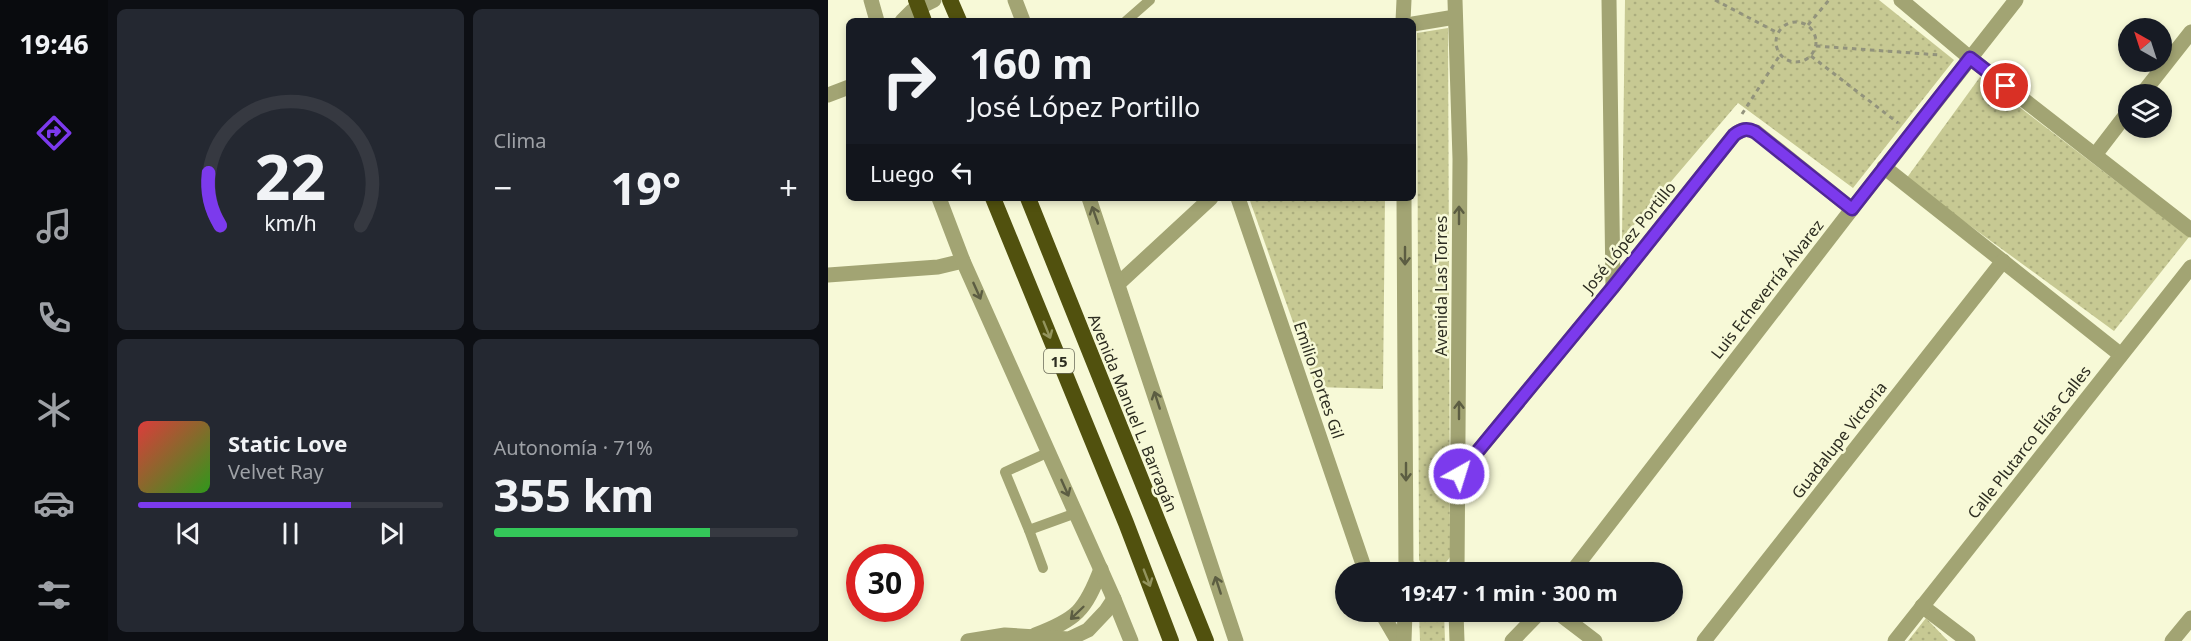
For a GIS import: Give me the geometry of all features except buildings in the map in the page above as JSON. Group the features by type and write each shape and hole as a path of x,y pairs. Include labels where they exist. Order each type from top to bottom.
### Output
{"highway":[{"path":"916,0 923,18"},
{"path":"950,0 958,18"},
{"name":"15","path":"994,201 1126,523 1171,641"},
{"name":"Avenida Manuel L. Barragán","path":"1029,201 1206,641"}],"street":[{"path":"871,0 876,18"},
{"path":"905,18 912,11 934,0"},
{"path":"1003,0 1019,10"},
{"path":"1403,18 1404,0"},
{"name":"Avenida Las Torres","path":"1454,562 1459,474 1460,159 1455,0"},
{"path":"1609,0 1613,287"},
{"path":"1901,0 1970,58 2191,230"},
{"name":"Luis Echeverría Álvarez","path":"1579,562 1884,166 2016,0"},
{"path":"1416,24 1455,17"},
{"path":"2150,84 2191,32"},
{"path":"828,95 846,88"},
{"path":"2095,155 2118,125"},
{"path":"1734,135 1743,129 1755,132 1852,209"},
{"name":"José López Portillo","path":"1459,474 1734,135"},
{"path":"1884,166 2121,355"},
{"path":"940,201 963,261 1131,641"},
{"path":"1090,201 1236,641"},
{"path":"1118,284 1208,201"},
{"name":"Emilio Portes Gil","path":"1239,201 1362,562"},
{"path":"1404,201 1407,562"},
{"path":"828,275 938,267 963,261"},
{"name":"Guadalupe Victoria","path":"1704,641 2003,261"},
{"name":"Calle Plutarco Elías Calles","path":"1895,641 2191,267"},
{"path":"1032,636 1070,620 1081,610 1092,595 1101,569"},
{"path":"968,641 1005,635 1069,639 1079,636 1098,621 1114,599"},
{"path":"1922,606 1968,641"},
{"path":"2172,641 2191,618"},
{"path":"1387,622 1398,641"},
{"path":"1404,641 1405,622"},
{"path":"1456,622 1457,641"},
{"path":"1512,641 1530,622"},
{"path":"1570,622 1595,641"}],"lane":[{"path":"1129,18 1150,0"},
{"path":"1043,568 1005,472 1049,452"},
{"path":"1029,530 1076,513"}],"path":[{"path":"1715,0 1778,33"},
{"path":"1808,25 1829,0"},
{"path":"1797,22 1808,25 1815,34 1816,46 1811,56 1801,62 1789,62 1780,55 1775,44 1778,33 1786,24 1797,22"},
{"path":"1816,46 1970,58"},
{"path":"1734,135 1741,116 1780,55"},
{"path":"1811,56 1911,133"}],"green space":[{"path":"1625,0 1879,0 1954,60 1853,188 1738,103 1622,239"},
{"path":"1448,28 1450,557 1446,562 1421,562 1419,560 1417,33"},
{"path":"1980,77 2189,237 2114,331 1906,179"},
{"path":"1250,201 1385,201 1383,389 1316,387"},
{"path":"1926,618 1948,641 1908,641"},
{"path":"1419,622 1444,622 1445,641 1420,641"}],"route":[{"path":"1459,474 1734,135 1743,129 1752,130 1852,209 1970,58 2006,86"}]}
